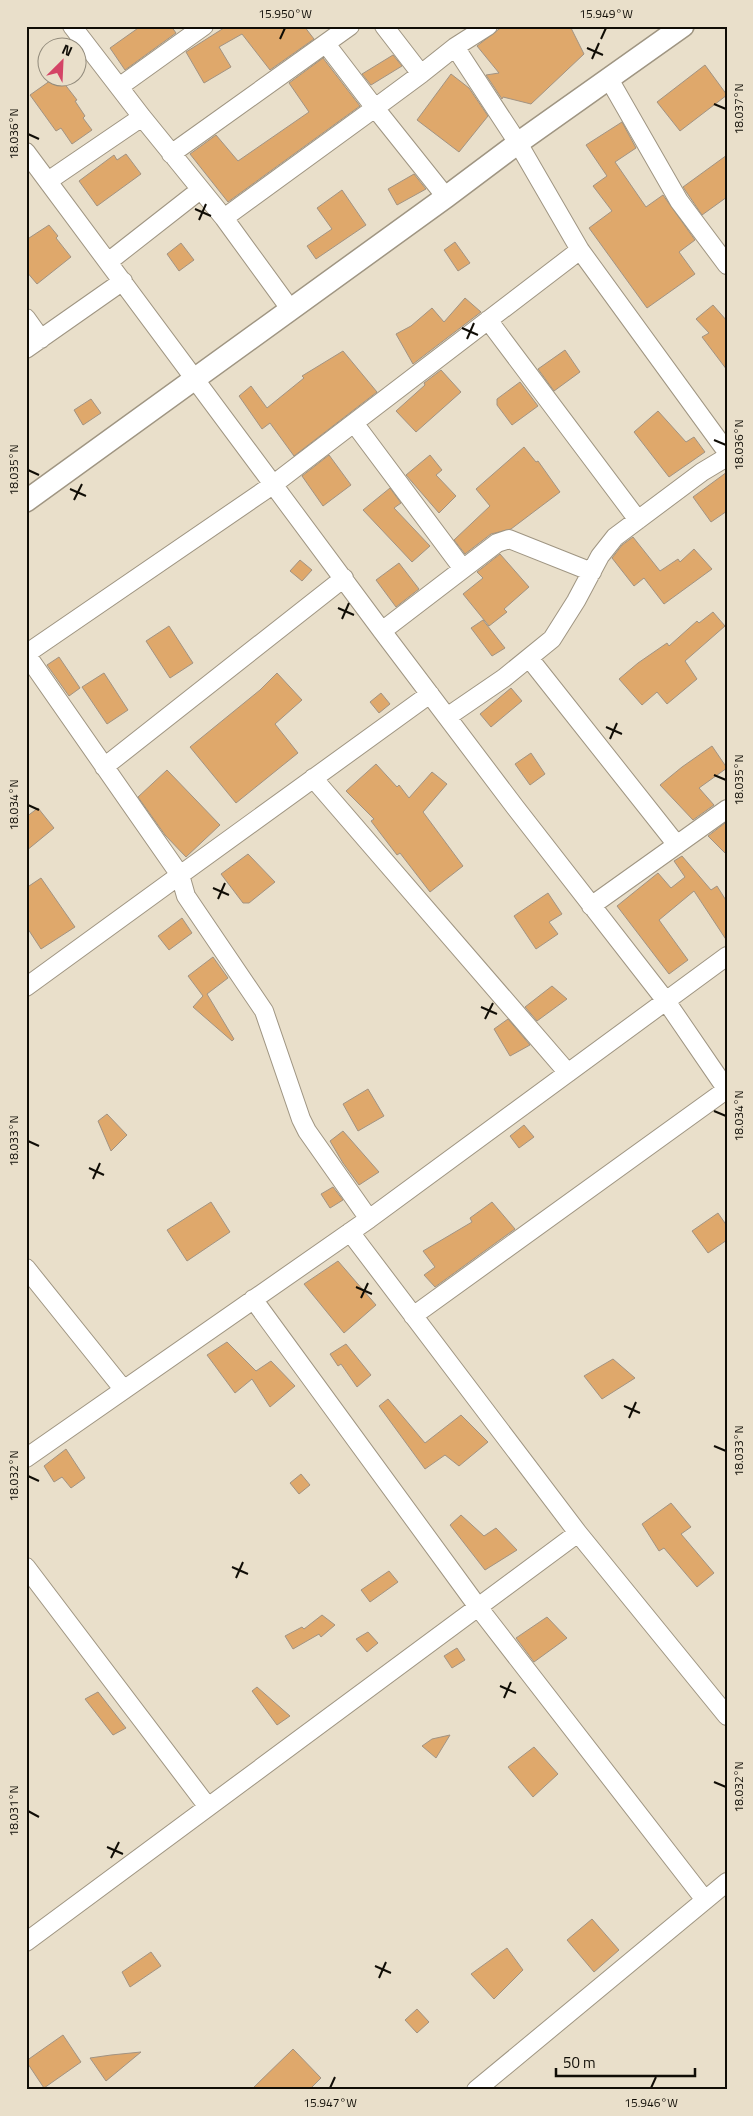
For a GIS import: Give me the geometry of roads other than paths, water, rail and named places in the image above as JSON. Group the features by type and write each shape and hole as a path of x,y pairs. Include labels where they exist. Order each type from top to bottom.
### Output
{"street":[{"path":"72,26 171,154 224,218 291,310"},
{"path":"119,87 204,26"},
{"path":"171,154 350,26"},
{"path":"384,26 421,74"},
{"path":"224,218 455,47 488,26"},
{"path":"26,501 518,143 683,26"},
{"path":"326,44 446,197"},
{"path":"455,47 518,143 580,250 727,452"},
{"path":"609,80 679,201 727,265"},
{"path":"48,181 142,117"},
{"path":"26,152 382,631 591,906 666,1001 727,1090 413,1316"},
{"path":"108,262 200,190"},
{"path":"369,1219 304,1125 264,1011 186,896 180,875 26,654 274,484 580,250"},
{"path":"26,350 123,281"},
{"path":"26,318 41,339"},
{"path":"488,320 638,520"},
{"path":"354,423 463,569"},
{"path":"447,717 552,640 600,556 615,537 702,472 727,457"},
{"path":"382,631 497,543 508,538 592,572"},
{"path":"104,767 344,578"},
{"path":"529,658 678,844"},
{"path":"26,987 430,694"},
{"path":"314,778 568,1073"},
{"path":"591,906 727,809"},
{"path":"27,1455 124,1390 369,1219 727,956"},
{"path":"350,1232 578,1533 727,1716"},
{"path":"26,1268 124,1390"},
{"path":"254,1300 478,1607 706,1900"},
{"path":"26,1942 578,1533"},
{"path":"26,1567 208,1807"},
{"path":"476,2090 727,1882"}]}
